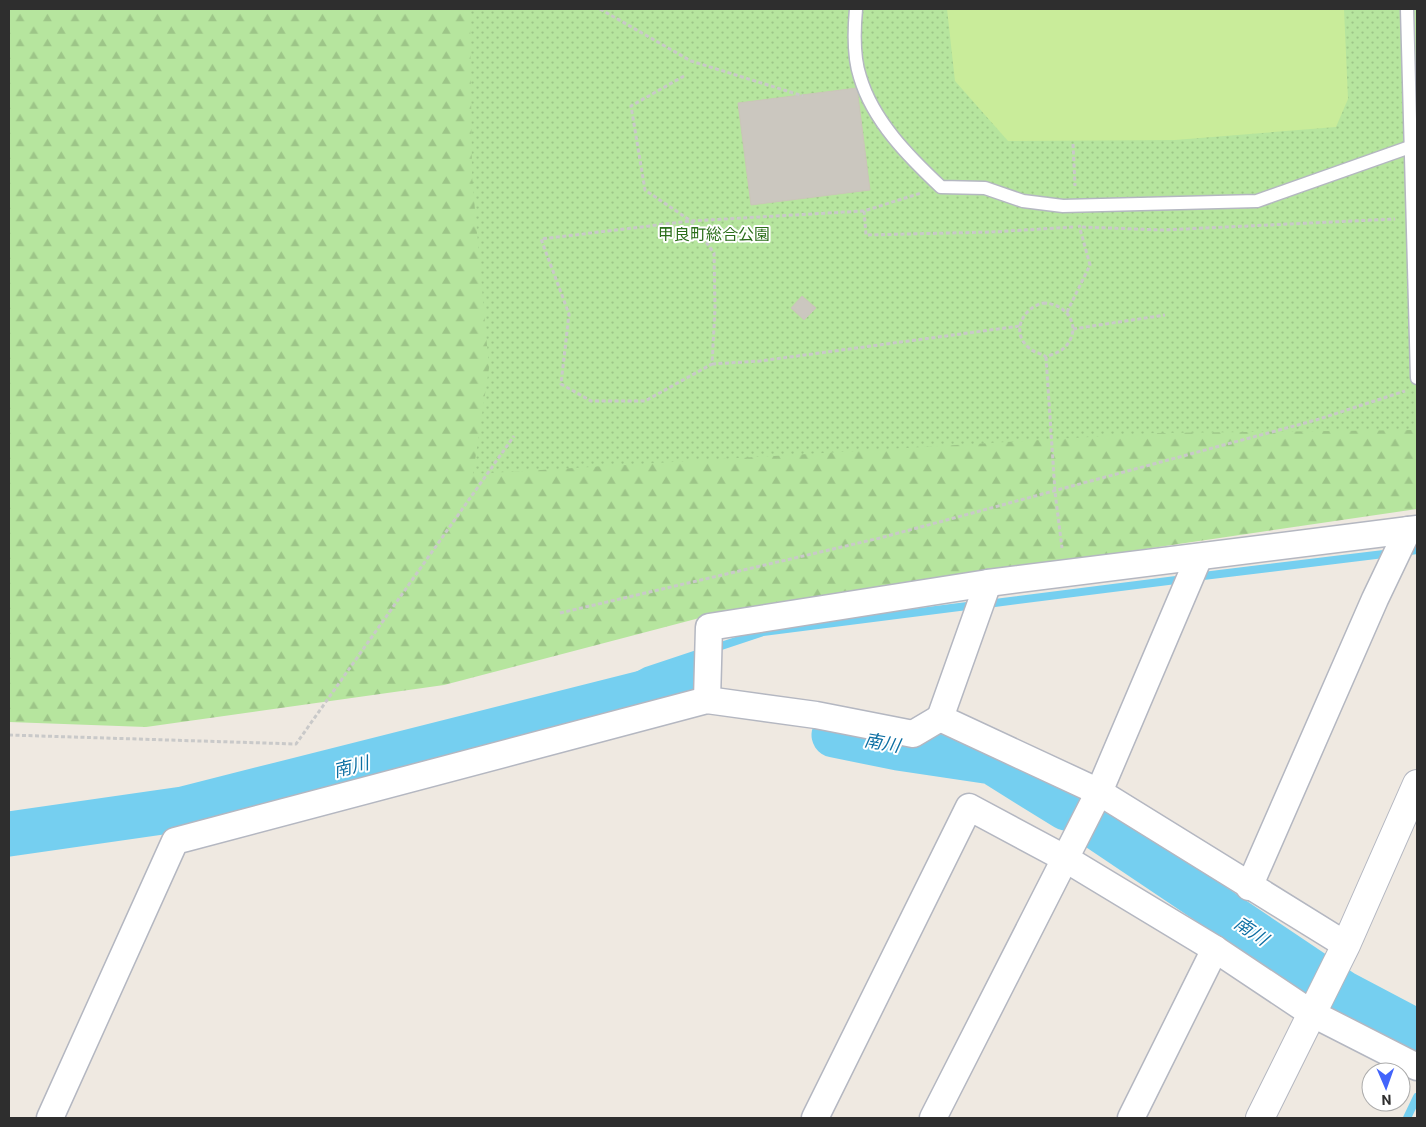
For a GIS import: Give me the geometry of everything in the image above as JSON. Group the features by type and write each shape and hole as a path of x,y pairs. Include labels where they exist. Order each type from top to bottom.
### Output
{"street":[{"path":"707,700 709,627 988,583 1412,529"},
{"path":"1249,887 1375,598 1412,529"},
{"path":"933,1118 1099,792 1199,557"},
{"path":"50,1118 175,841 707,700 816,715 913,734 940,718 988,583"},
{"path":"940,718 1099,792 1249,887 1346,945"},
{"path":"1260,1118 1346,945 1417,784"},
{"path":"815,1118 969,807 1066,859 1215,949 1311,1013 1417,1067"},
{"path":"1131,1118 1215,949"}],"lane":[{"path":"856,9 854,34 860,77 885,125 908,157 941,187 985,188 1023,201 1076,206 1257,201 1410,147"},
{"path":"1407,9 1417,378"}],"path":[{"path":"600,9 691,62 803,96"},
{"path":"684,76 631,106 645,190 691,221 714,253 715,309 712,364"},
{"path":"1067,312 1090,265 1079,226 1076,206 1073,144"},
{"path":"941,187 864,211 691,221 541,240 569,314 561,384 590,400 645,401 712,364 760,361 1020,326"},
{"path":"864,211 866,235 992,232 1079,226 1163,230 1332,220 1413,219"},
{"path":"1052,303 1067,312 1073,329 1067,345 1061,351 1046,357 1029,349 1024,342 1020,326 1027,310 1035,305 1052,303"},
{"path":"1073,329 1165,314"},
{"path":"1046,357 1054,492 1065,573"},
{"path":"560,613 880,538 1316,420 1408,390"},
{"path":"9,735 296,744 514,436"}],"green space":[{"path":"9,9 1417,9 1417,509 730,610 444,685 146,727 9,722"},
{"name":"甲良町総合公園","path":"470,9 1417,9 1417,430 1156,433 473,474 489,368 472,176"},
{"path":"947,9 1344,9 1348,99 1336,127 1175,140 1008,141 955,81"}],"building":[{"path":"857,88 870,190 751,205 738,103"},
{"path":"802,296 816,308 804,320 791,308"}],"waterway":[{"path":"1403,552 1417,550"},
{"path":"1195,577 1392,553"},
{"path":"987,604 1184,579"},
{"path":"575,709 646,671 763,632 975,605"},
{"name":"南川","path":"9,834 183,809 690,681"},
{"name":"南川","path":"834,735 898,748 992,762 1066,808"},
{"name":"南川","path":"1089,822 1343,993 1417,1032"},
{"path":"1407,1118 1417,1097"}]}
